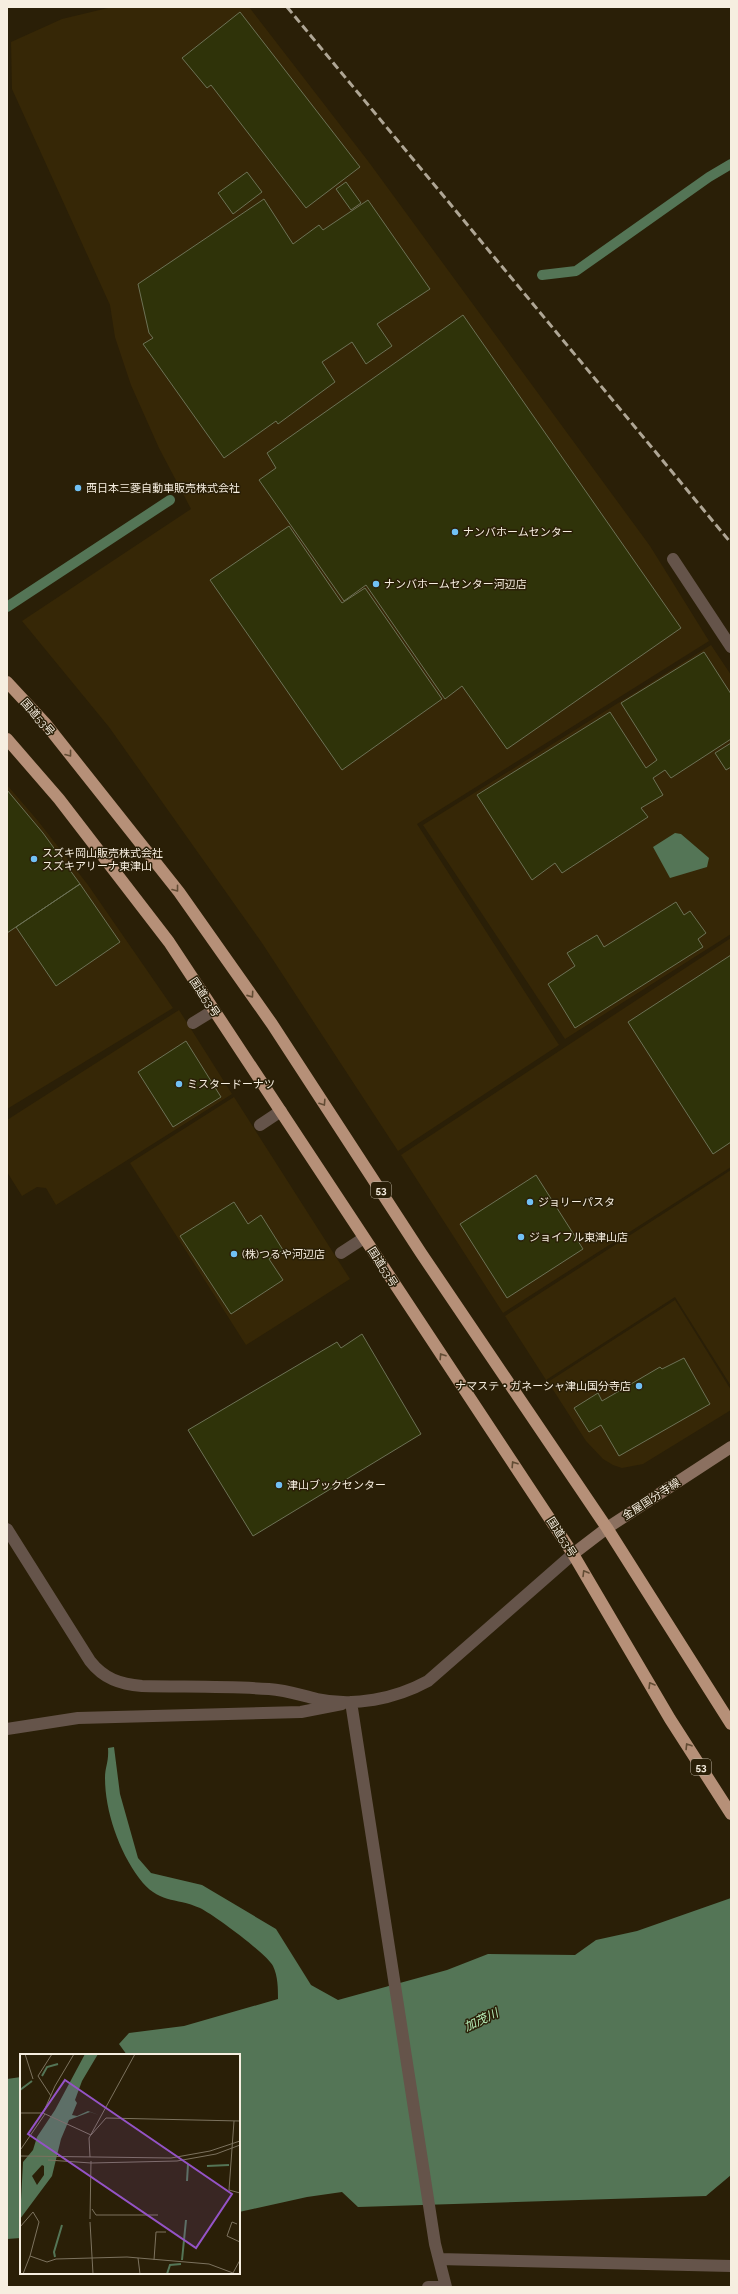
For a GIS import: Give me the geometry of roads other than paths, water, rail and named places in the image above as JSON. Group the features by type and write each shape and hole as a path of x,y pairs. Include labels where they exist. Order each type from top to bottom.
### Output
{"highway":[{"name":"国道53号","path":"7,682 44,723 179,892 272,1024 426,1259 607,1528 729,1721"},
{"name":"国道53号","path":"7,739 59,799 164,936 214,1010 573,1554 670,1719 731,1814"}],"main road":[{"name":"金屋国分寺線","path":"573,1554 607,1528 731,1446"}],"street":[{"path":"673,560 731,647"},
{"path":"194,1023 214,1010"},
{"path":"260,1125 281,1111"},
{"path":"341,1253 364,1238"},
{"path":"7,1529 90,1661 108,1678 122,1683 142,1686 285,1690 317,1699 351,1702"},
{"path":"7,1729 78,1718 301,1712 400,1694 428,1681 573,1554"},
{"path":"351,1702 354,1733 435,2244 446,2287 428,2287"},
{"path":"439,2259 731,2266"}],"water":[{"path":"675,833 681,834 709,858 707,867 670,878 653,847"},
{"name":"加茂川","path":"114,1747 120,1794 138,1858 151,1873 202,1885 276,1929 311,1985 338,2000 447,1970 488,1954 575,1955 596,1940 637,1931 731,1898 731,2175 706,2196 358,2207 342,2192 307,2197 240,2212 240,2054 126,2054 119,2044 129,2033 184,2026 278,1999 276,1974 269,1960 240,1935 216,1918 200,1908 160,1896 146,1886 139,1878 125,1856 110,1817 105,1778 108,1748"},
{"path":"20,2077 20,2238 7,2239 7,2079"}],"waterway":[{"path":"542,275 576,271 709,177 731,164"},
{"path":"7,607 170,500"}],"railway":[{"path":"287,7 731,543"}],"place":[{"name":"西日本三菱自動車販売株式会社","path":"78,488"},
{"name":"ナンバホームセンター","path":"455,532"},
{"name":"ナンバホームセンター河辺店","path":"376,584"},
{"name":"スズキ岡山販売株式会社 スズキアリーナ東津山","path":"34,859"},
{"name":"ミスタードーナツ","path":"179,1084"},
{"name":"ジョリーパスタ","path":"530,1202"},
{"name":"ジョイフル東津山店","path":"521,1237"},
{"name":"(株)つるや河辺店","path":"234,1254"},
{"name":"ナマステ・ガネーシャ津山国分寺店","path":"639,1386"},
{"name":"津山ブックセンター","path":"279,1485"}]}
